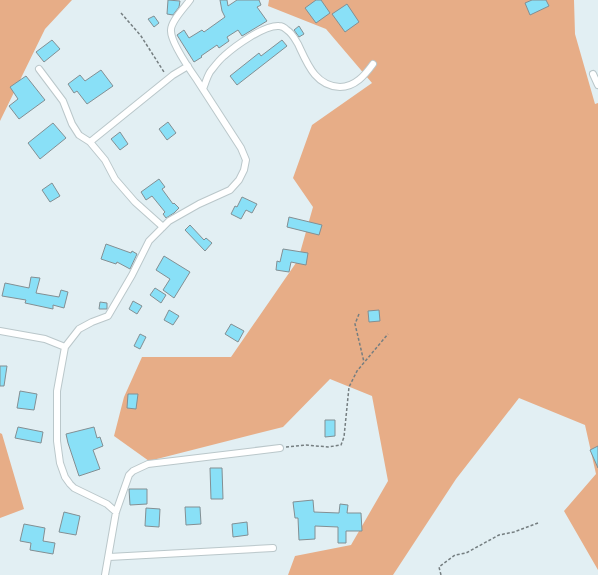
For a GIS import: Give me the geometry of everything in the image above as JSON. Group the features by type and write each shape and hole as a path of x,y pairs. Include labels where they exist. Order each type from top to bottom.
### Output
{"street":[{"path":"116,512 107,504 74,488 65,477 60,463 56,441 57,390 65,347 79,329 108,316 132,275 149,241 169,221 199,204 230,190 239,180 244,170 246,160 188,66 172,37 171,27 190,0"},
{"path":"203,89 209,73 222,57 236,45 262,30 276,26 282,27 290,32 314,73 325,84 338,87 351,85 362,78 373,64"},
{"path":"90,142 173,75 188,66"},
{"path":"39,69 63,101 72,124 79,135 90,142 105,160 115,179 135,202 163,227"},
{"path":"593,74 598,85"},
{"path":"0,331 45,339 65,347"},
{"path":"105,575 116,512 129,475 133,471 148,464 280,448"},
{"path":"109,557 273,548"}],"path":[{"path":"121,14 142,36 168,79"},
{"path":"359,314 355,324 364,362"},
{"path":"280,448 306,445 328,447 340,445 344,437 349,387 357,371 388,334"},
{"path":"441,575 439,567 454,555 466,553 499,535 514,532 538,523"}],"shaded area":[{"path":"0,0 72,0 45,29 0,121"},
{"path":"269,0 574,0 575,34 595,104 598,103 598,570 564,511 596,474 585,425 519,398 456,479 393,575 288,575 295,556 351,545 388,481 372,396 330,379 283,427 149,461 114,436 124,397 142,357 231,357 298,260 313,207 293,178 312,125 372,83 326,29 268,6"},
{"path":"0,433 2,434 24,509 0,518"}],"building":[{"path":"168,0 180,1 179,7 173,15 167,14"},
{"path":"220,0 227,0 228,6 237,0 259,0 261,5 257,7 267,21 242,36 238,30 227,37 229,41 219,48 217,45 194,62 177,35 184,30 189,38 202,30 204,32 225,17"},
{"path":"316,0 321,0 330,13 316,23 305,8"},
{"path":"532,0 546,0 549,6 530,15 525,3"},
{"path":"347,4 359,22 345,32 332,14"},
{"path":"154,16 159,23 154,27 148,19"},
{"path":"299,26 304,34 299,37 294,30"},
{"path":"52,40 60,49 44,62 36,52"},
{"path":"282,40 287,46 237,85 230,76 259,53 261,56"},
{"path":"101,70 113,86 87,104 77,91 74,93 68,84 80,75 85,81"},
{"path":"26,76 45,100 19,119 9,106 18,99 10,87"},
{"path":"168,122 176,133 167,140 159,129"},
{"path":"53,123 66,138 40,159 28,143"},
{"path":"120,132 128,144 120,150 111,139"},
{"path":"159,179 165,187 162,189 173,204 174,203 179,208 166,218 163,214 165,212 152,196 146,200 141,192"},
{"path":"52,183 60,196 50,202 42,190"},
{"path":"242,197 257,204 252,213 246,210 241,219 231,214 235,206 237,207"},
{"path":"289,217 322,225 319,235 287,227"},
{"path":"190,225 204,240 206,238 212,243 205,251 185,230"},
{"path":"106,244 131,253 132,251 137,254 130,269 117,262 116,264 101,259"},
{"path":"283,249 308,253 306,265 291,262 289,272 276,270 277,261 280,262"},
{"path":"164,256 190,272 174,298 163,290 170,279 156,270"},
{"path":"31,277 40,278 36,293 59,297 61,290 68,292 64,308 53,305 53,309 25,303 26,300 2,296 5,283 29,288"},
{"path":"155,288 166,295 161,303 150,295"},
{"path":"133,301 142,306 137,314 129,309"},
{"path":"100,302 107,303 107,309 99,309"},
{"path":"169,310 179,316 173,325 164,320"},
{"path":"379,310 380,321 369,322 368,311"},
{"path":"231,324 244,331 238,342 225,334"},
{"path":"140,334 146,337 140,349 134,346"},
{"path":"0,366 7,366 4,386 0,386"},
{"path":"20,391 37,394 34,410 17,408"},
{"path":"128,394 138,394 136,409 127,408"},
{"path":"325,420 335,420 335,436 325,437"},
{"path":"18,427 43,432 41,443 15,438"},
{"path":"94,427 97,438 100,437 103,446 93,450 100,469 79,476 66,434"},
{"path":"598,446 598,468 590,450"},
{"path":"210,468 222,468 223,499 211,499"},
{"path":"129,489 147,489 147,504 130,505"},
{"path":"313,500 314,512 339,513 340,504 348,505 347,513 361,513 362,531 346,531 346,543 338,543 338,527 315,526 315,539 299,540 298,518 295,518 293,502"},
{"path":"185,507 200,507 201,524 186,525"},
{"path":"146,508 160,509 159,527 145,526"},
{"path":"64,512 80,516 76,535 59,532"},
{"path":"247,522 248,535 233,537 232,524"},
{"path":"24,524 45,528 43,541 55,543 53,554 30,550 31,543 20,541"}]}
